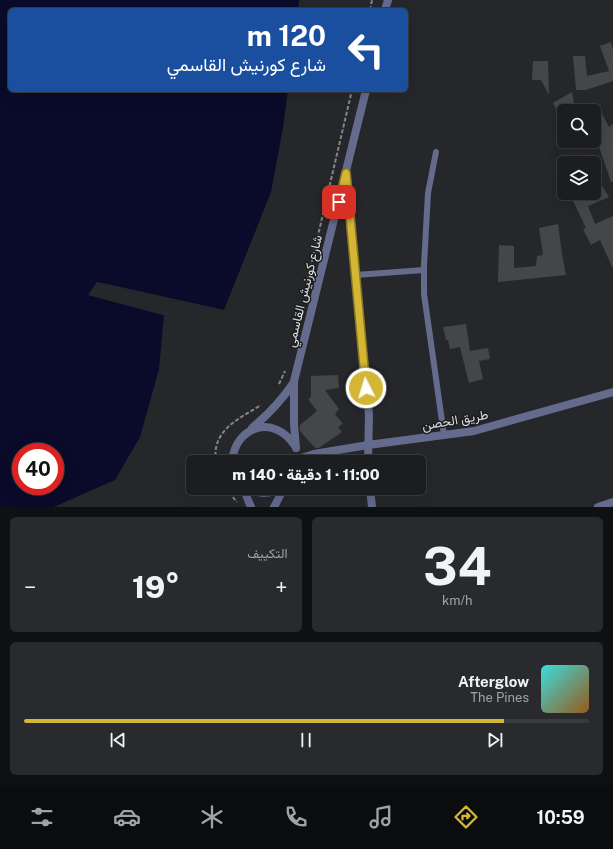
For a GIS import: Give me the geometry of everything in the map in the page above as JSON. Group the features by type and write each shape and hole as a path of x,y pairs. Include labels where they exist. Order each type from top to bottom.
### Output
{"street":[{"name":"شارع كورنيش القاسمي","path":"297,455 294,418 294,381 366,92"},
{"path":"346,173 369,415 368,455"},
{"name":"شارع كورنيش القاسمي","path":"232,455 238,441 268,415 283,399 294,381"},
{"name":"طريق الحصن","path":"311,455 368,445 474,431 613,392"},
{"path":"247,432 258,428 269,427 281,431 290,438 296,448"},
{"path":"246,495 251,507"},
{"path":"274,507 280,495"},
{"path":"371,495 372,507"},
{"path":"598,507 613,502"}],"lane":[{"path":"436,152 428,193 424,294 444,435"},
{"path":"356,275 424,270"}],"path":[{"path":"304,294 352,92"},
{"path":"277,389 286,369"},
{"path":"217,455 218,441 226,428 237,419 262,404"},
{"path":"231,495 240,507"}],"water":[{"path":"0,0 299,0 298,8 8,8 8,92 288,92 283,128 271,192 224,310 97,282 89,295 164,315 159,369 140,437 115,480 54,507 0,507"}],"pier":[{"path":"97,282 225,311 223,312 98,284 92,294 164,314 166,316 88,295"},
{"path":"118,479 116,482 59,507 54,507"}],"building":[{"path":"611,42 613,50 613,81 586,90 576,90 573,56 585,56 587,76 609,71 600,46"},
{"path":"533,61 548,61 549,95 541,80 532,80"},
{"path":"572,92 574,104 557,104 557,111 553,103"},
{"path":"601,112 609,127 613,124 613,182 611,182 599,148 601,148"},
{"path":"601,184 609,197 588,206 595,224 613,216 613,269 600,240 591,245 583,229 586,228 573,201 601,200"},
{"path":"558,224 566,275 498,282 499,245 514,246 514,268 536,266 537,256 543,255 539,228"},
{"path":"466,324 470,351 488,348 490,359 479,361 483,379 469,383 460,347 450,349 443,327"},
{"path":"338,375 339,388 325,390 339,409 335,414 343,424 338,427 342,432 319,448 315,448 300,431 300,425 317,411 308,399 311,397 311,376"}],"route":[{"path":"339,202 346,173 366,388"}]}
